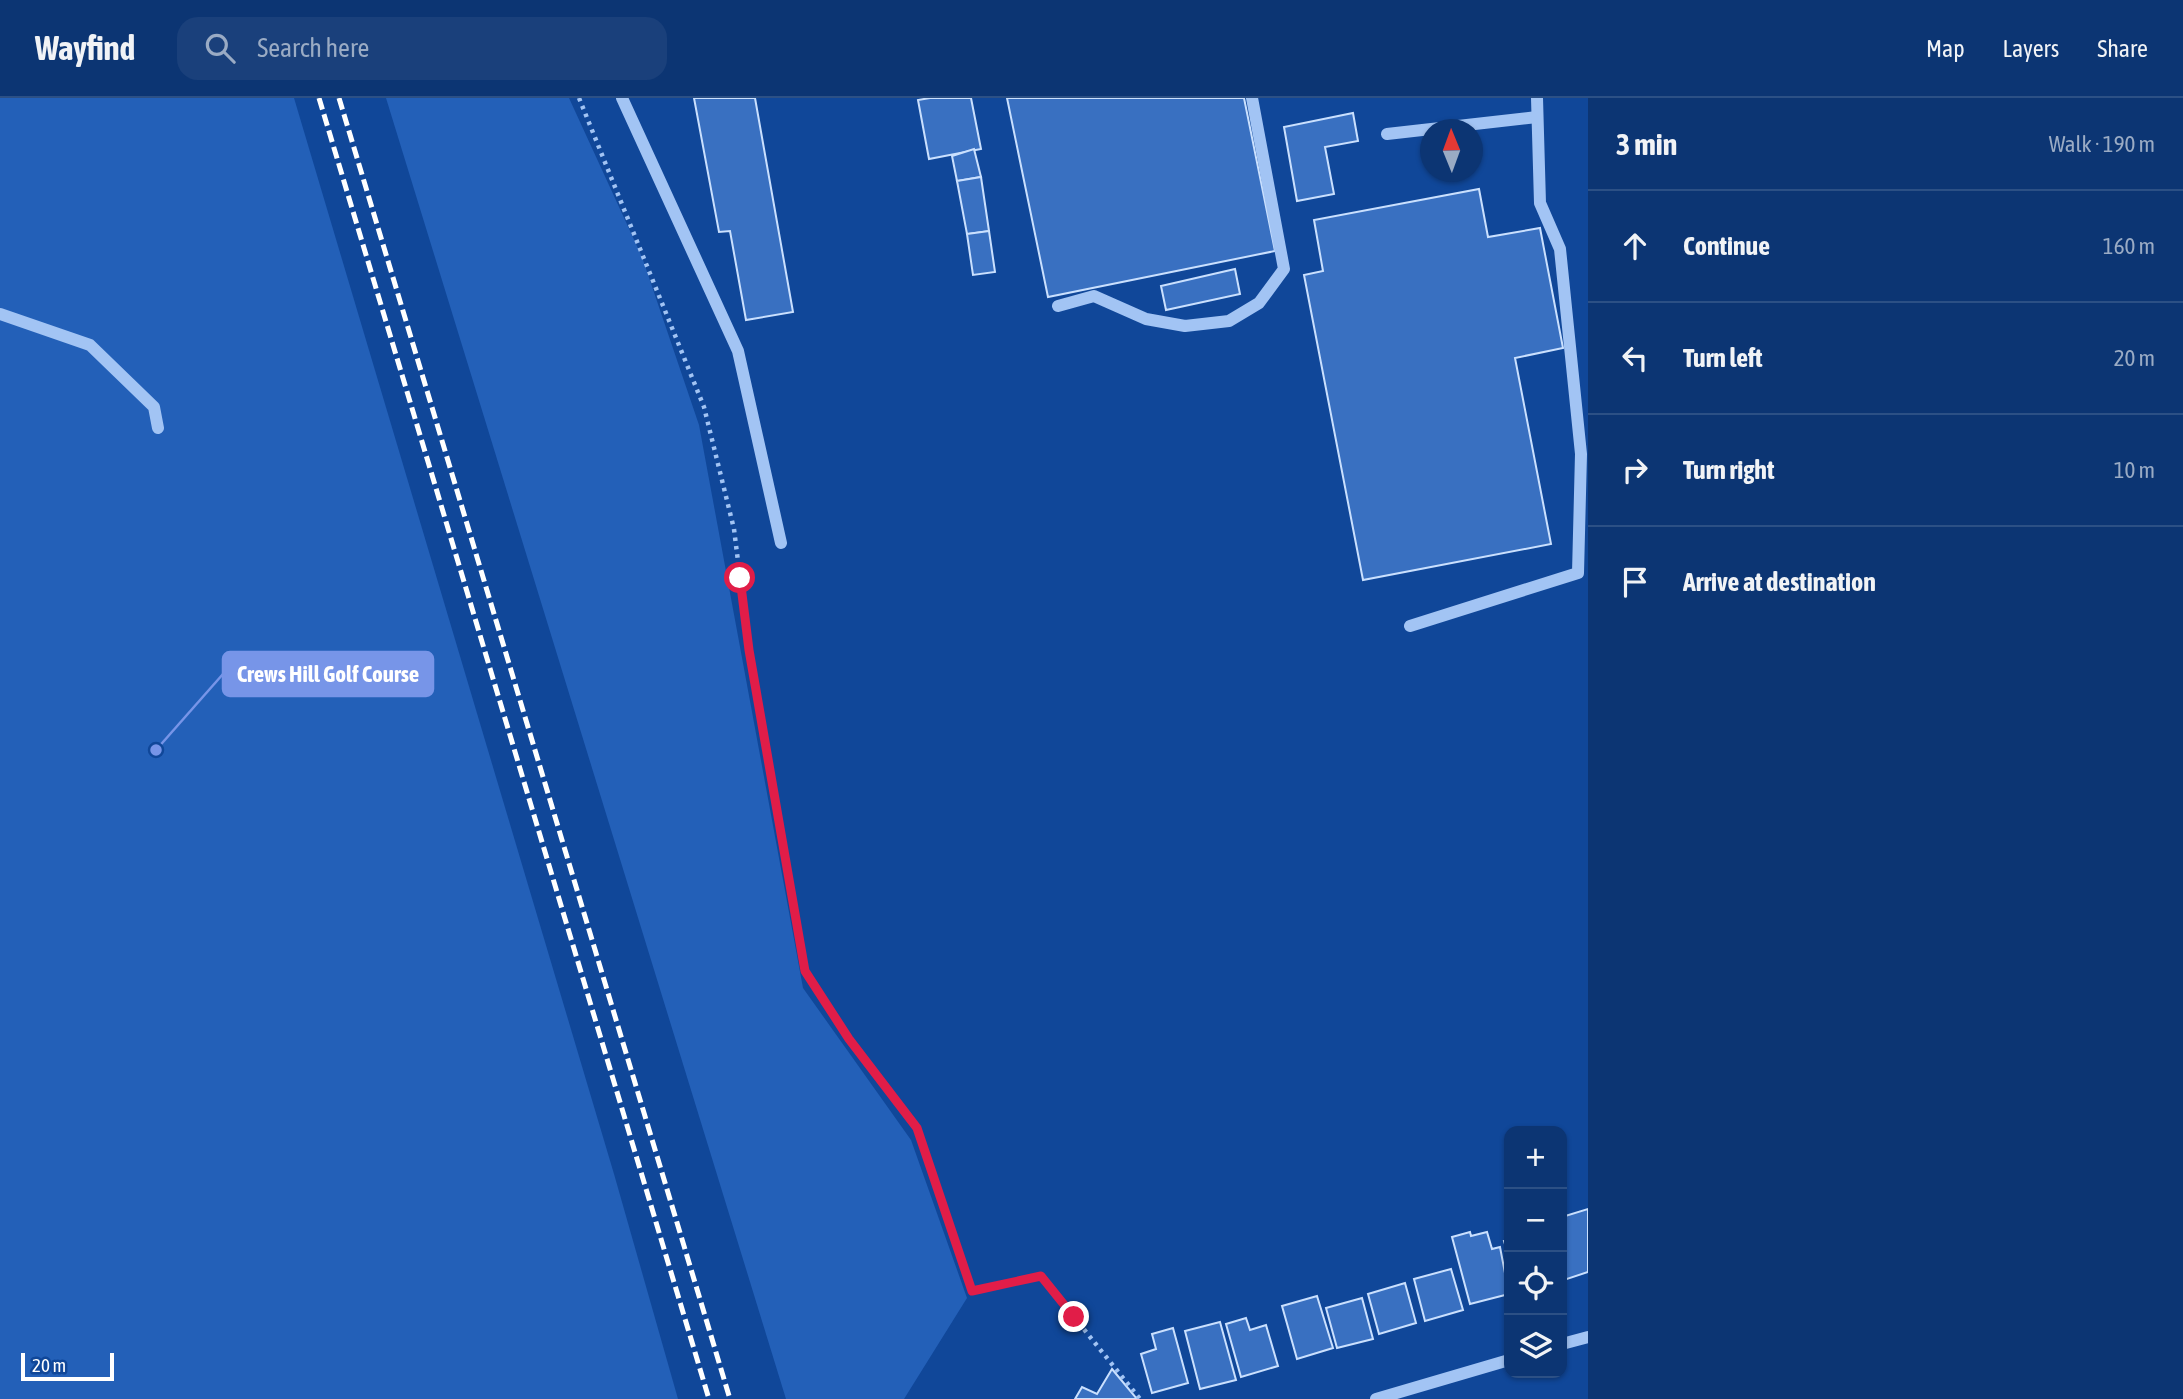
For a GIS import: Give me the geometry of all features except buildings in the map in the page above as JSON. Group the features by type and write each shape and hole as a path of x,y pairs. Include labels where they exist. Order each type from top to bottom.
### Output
{"street":[{"path":"622,98 738,351 781,543"},
{"path":"1058,306 1094,296 1146,319 1185,326 1229,321 1259,303 1284,269 1252,98"},
{"path":"1410,626 1578,573 1581,454 1571,338 1560,249 1540,204 1537,98"},
{"path":"1387,134 1537,117"},
{"path":"0,314 90,345 155,407 158,428"},
{"path":"1567,1342 1588,1336"},
{"path":"1376,1399 1504,1361"}],"path":[{"path":"579,98 704,407 734,529 749,650 805,971 849,1039 917,1128 972,1291 1041,1276 1140,1399"}],"shaded area":[{"path":"0,98 294,98 614,1174 678,1399 0,1399"},
{"path":"386,98 569,98 642,257 699,425 803,988 911,1140 967,1298 904,1399 786,1399"}],"railway":[{"path":"319,98 709,1399"},
{"path":"339,98 730,1399"}],"place":[{"name":"Crews Hill Golf Course","path":"156,750"}],"route":[{"path":"740,578 749,650 805,971 849,1039 917,1128 972,1291 1041,1276 1074,1317"}]}
